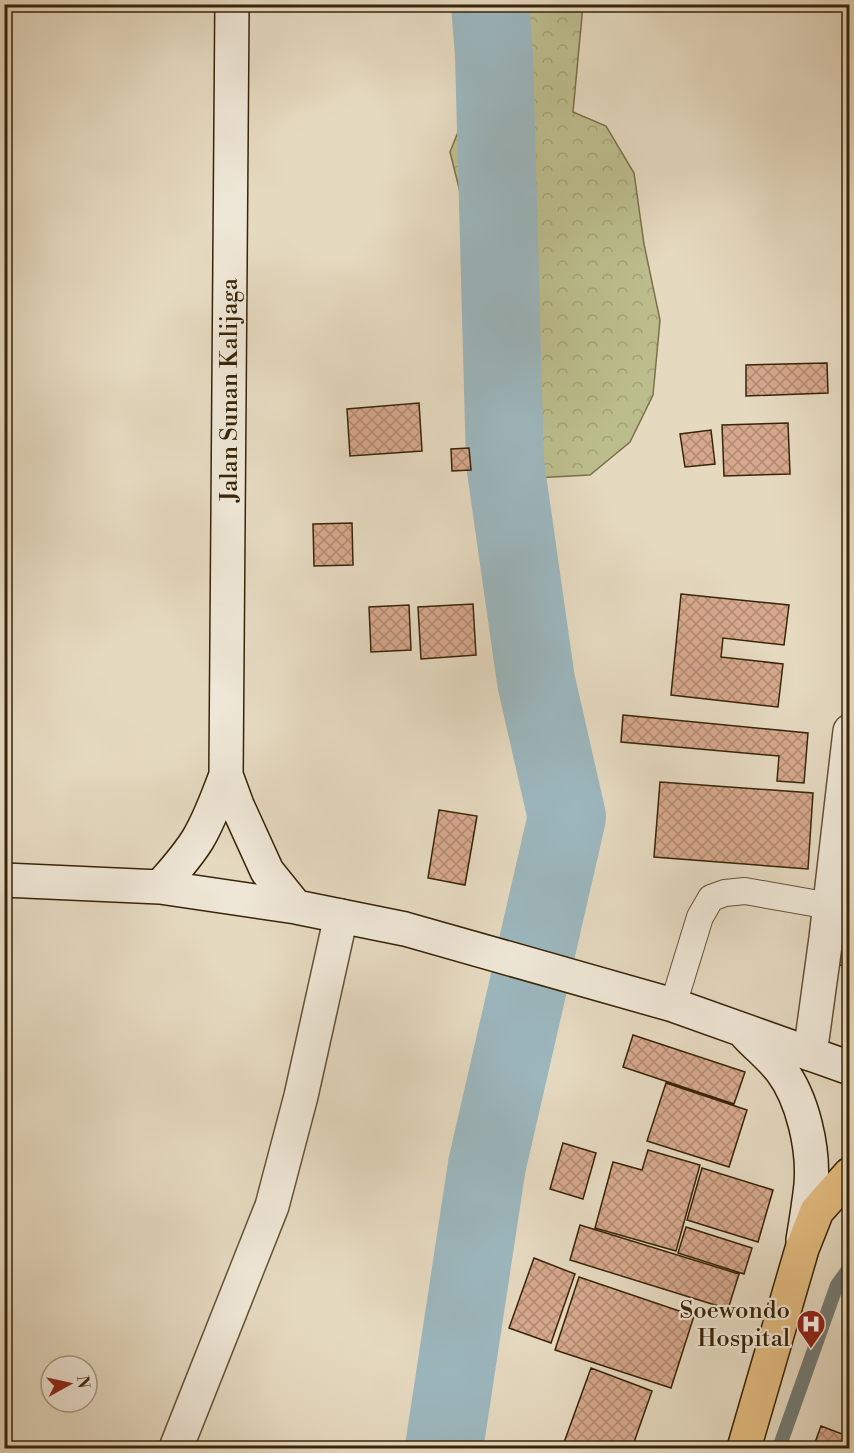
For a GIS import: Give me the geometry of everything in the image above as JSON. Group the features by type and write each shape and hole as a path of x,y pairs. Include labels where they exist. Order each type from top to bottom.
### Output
{"main road":[{"name":"Jalan Sunan Kalijaga","path":"160,887 181,864 198,839 213,809 226,774 232,4"},
{"path":"810,1054 830,906 849,731"},
{"name":"Jalan Sunan Kalijaga","path":"226,774 267,871 296,907"},
{"path":"4,880 160,887 296,907 405,929 638,994 849,1068"},
{"path":"176,1449 272,1206 301,1096 341,916"},
{"path":"740,1028 781,1070 796,1094 811,1156 811,1184 802,1249"},
{"path":"744,1449 802,1249 817,1211 849,1174"}],"lane":[{"path":"673,1005 700,916 711,898 726,893 745,891 830,906"}],"green space":[{"path":"511,5 583,5 573,112 606,126 634,173 644,244 660,320 653,395 630,442 590,475 533,478 492,484 471,236 450,152 511,10"}],"building":[{"path":"827,363 828,393 746,396 746,365"},
{"path":"419,403 422,451 350,456 347,409"},
{"path":"788,423 790,474 724,476 722,425"},
{"path":"711,430 715,464 685,467 680,434"},
{"path":"469,448 471,470 452,471 451,449"},
{"path":"352,523 353,565 314,566 313,524"},
{"path":"681,594 789,605 784,645 723,638 721,657 783,664 778,707 671,695"},
{"path":"473,604 476,655 421,659 418,607"},
{"path":"409,605 411,650 371,652 369,607"},
{"path":"623,715 808,733 804,783 777,781 779,756 621,742"},
{"path":"660,782 813,793 808,869 654,857"},
{"path":"439,810 477,816 465,885 428,878"},
{"path":"842,946 850,947 850,989 843,988 847,966 839,965"},
{"path":"633,1035 745,1072 734,1104 623,1067"},
{"path":"666,1083 747,1110 729,1167 647,1141"},
{"path":"563,1143 596,1153 583,1199 550,1189"},
{"path":"648,1150 700,1165 676,1251 595,1228 613,1162 642,1170"},
{"path":"702,1168 773,1190 758,1242 687,1220"},
{"path":"580,1225 739,1274 728,1309 570,1260"},
{"path":"686,1227 752,1248 744,1274 678,1253"},
{"path":"534,1258 575,1274 551,1343 509,1328"},
{"path":"579,1277 694,1316 671,1388 555,1350"},
{"path":"591,1368 652,1391 632,1448 562,1448"},
{"path":"821,1426 850,1437 850,1448 813,1448"}],"waterway":[{"path":"444,1448 487,1165 567,817 536,681 505,463 494,55 490,4"},
{"path":"779,1448 837,1285 850,1267"}],"place":[{"name":"Soewondo Hospital","path":"811,1350"}]}
